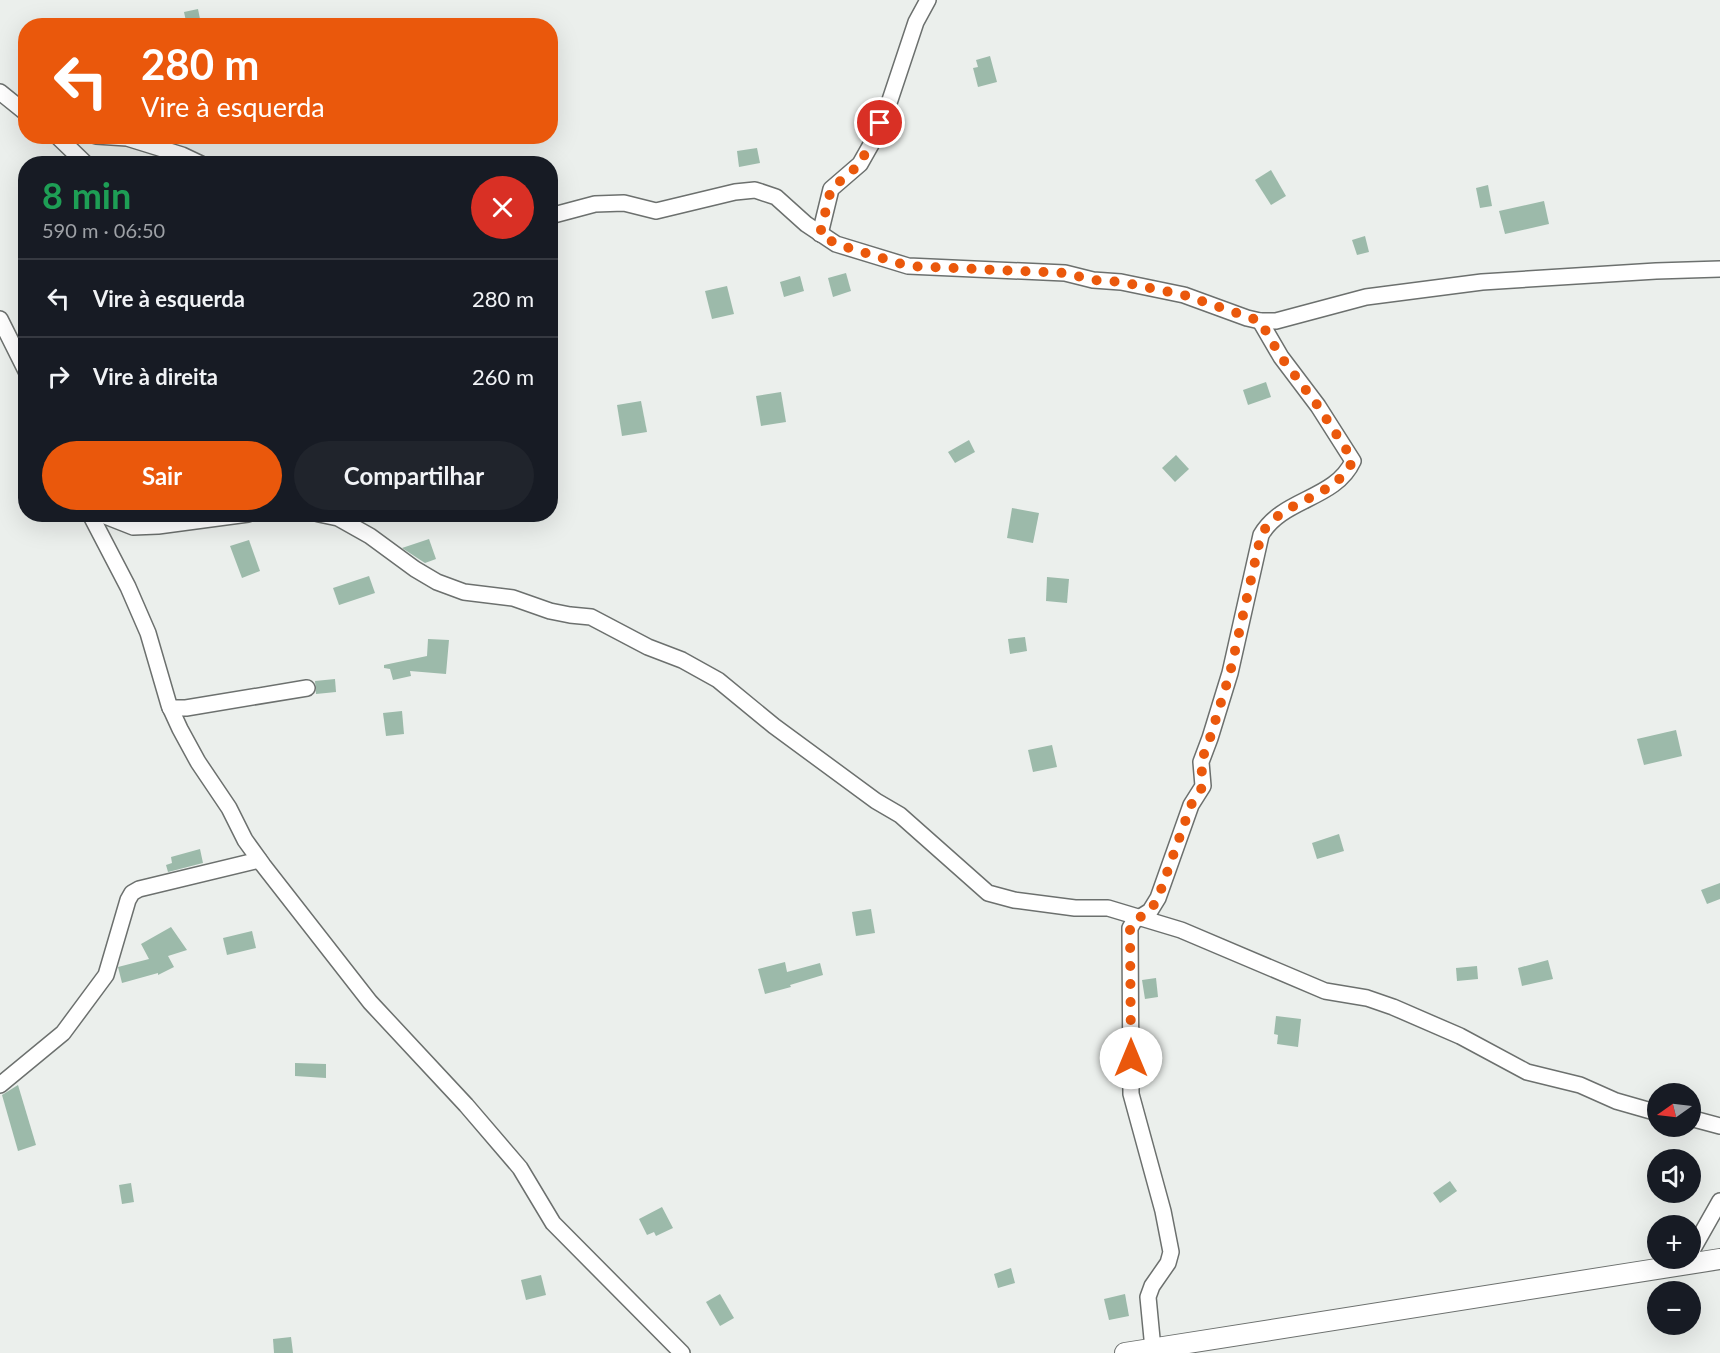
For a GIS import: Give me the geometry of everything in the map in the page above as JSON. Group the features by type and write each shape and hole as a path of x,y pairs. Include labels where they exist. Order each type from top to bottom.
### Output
{"street":[{"path":"820,234 831,189 860,164 873,141 888,106 916,22 928,0"},
{"path":"0,92 18,107"},
{"path":"65,144 78,156"},
{"path":"146,144 184,156"},
{"path":"558,214 595,204 624,203 656,211 735,192 755,190 776,197 820,234 836,244 908,266 1065,273 1184,295 1260,321 1276,321 1366,297 1482,282 1720,269"},
{"path":"0,318 18,355"},
{"path":"1153,1349 1148,1298 1152,1286 1168,1263 1171,1252 1131,1094 1130,928 1134,921 1150,911 1158,898 1191,805 1203,786 1201,762 1230,673 1261,535 1270,522 1283,512 1336,483 1349,470 1353,460 1318,406 1281,357 1260,321"},
{"path":"94,522 128,587 148,633 170,708 198,762 214,784 245,840 259,860 370,1002 466,1105 520,1168 553,1223 682,1353"},
{"path":"120,522 133,527 188,522"},
{"path":"345,522 370,536 437,582 464,592 513,598 550,611 591,617 648,646 682,660 718,680 774,726 876,801 900,815 988,893 1014,900 1075,908 1108,908 1181,930 1325,991 1367,998 1394,1007 1460,1036 1527,1072 1580,1085 1616,1101 1647,1110"},
{"path":"170,708 186,708 307,688"},
{"path":"0,1085 63,1033 106,975 132,893 140,889 259,860"},
{"path":"1701,1121 1720,1126"},
{"path":"1701,1234 1720,1201"},
{"path":"1701,1259 1720,1258"},
{"path":"1125,1353 1647,1266"}],"building":[{"path":"198,9 200,18 185,18 184,12"},
{"path":"990,56 997,82 978,87 973,68 978,67 976,60"},
{"path":"757,148 760,163 739,167 737,151"},
{"path":"1271,170 1286,196 1271,205 1255,180"},
{"path":"1488,185 1492,206 1480,208 1476,188"},
{"path":"1544,201 1549,224 1505,234 1499,211"},
{"path":"1365,236 1369,252 1357,255 1352,240"},
{"path":"846,273 851,291 833,297 828,278"},
{"path":"800,276 804,291 784,297 780,282"},
{"path":"727,286 734,314 712,319 705,291"},
{"path":"1266,382 1271,397 1248,405 1243,390"},
{"path":"781,392 786,422 761,426 756,396"},
{"path":"641,401 647,432 622,436 617,405"},
{"path":"969,440 975,452 955,463 948,452"},
{"path":"1176,455 1189,469 1175,482 1162,468"},
{"path":"1012,508 1039,513 1033,543 1007,538"},
{"path":"429,539 436,559 425,563 402,548"},
{"path":"249,540 260,571 242,578 230,546"},
{"path":"369,576 375,593 339,605 333,588"},
{"path":"1047,577 1069,579 1067,603 1046,601"},
{"path":"1025,637 1027,651 1010,654 1008,639"},
{"path":"428,639 449,640 446,674 410,671 411,676 393,680 390,669 384,668 384,665 427,656"},
{"path":"335,679 336,692 316,694 315,681"},
{"path":"402,711 404,734 386,736 383,713"},
{"path":"1676,730 1682,756 1644,765 1637,739"},
{"path":"1052,745 1057,767 1033,772 1028,750"},
{"path":"1339,834 1344,851 1317,859 1312,843"},
{"path":"200,849 203,863 168,872 166,865 172,863 171,857"},
{"path":"1720,883 1720,899 1707,904 1701,890"},
{"path":"871,909 875,933 856,936 852,912"},
{"path":"171,927 187,950 168,956 174,967 158,975 158,973 122,983 118,967 149,959 141,944"},
{"path":"252,931 256,948 227,955 223,938"},
{"path":"1548,960 1553,979 1522,986 1518,968"},
{"path":"785,962 787,972 820,963 823,975 765,994 758,969"},
{"path":"1477,966 1478,979 1457,981 1456,968"},
{"path":"1156,978 1158,997 1145,999 1142,980"},
{"path":"1276,1016 1301,1019 1298,1047 1277,1044 1278,1035 1274,1034"},
{"path":"295,1063 326,1064 326,1078 295,1076"},
{"path":"18,1085 36,1145 18,1151 2,1095"},
{"path":"1450,1181 1457,1191 1440,1203 1433,1193"},
{"path":"131,1183 134,1202 122,1204 119,1185"},
{"path":"662,1207 673,1228 656,1236 654,1232 647,1235 639,1219"},
{"path":"1011,1268 1015,1283 998,1288 994,1274"},
{"path":"541,1275 546,1295 526,1300 521,1280"},
{"path":"720,1294 734,1318 720,1326 706,1302"},
{"path":"1125,1294 1129,1316 1109,1320 1104,1299"},
{"path":"291,1337 293,1353 274,1353 273,1339"}],"route":[{"path":"880,123 860,164 831,189 820,234 836,244 908,266 1065,273 1184,295 1260,321 1281,357 1318,406 1353,460 1349,470 1336,483 1283,512 1264,528 1261,535 1230,673 1201,762 1203,786 1191,805 1158,898 1150,911 1134,921 1130,928 1131,1058"}]}
